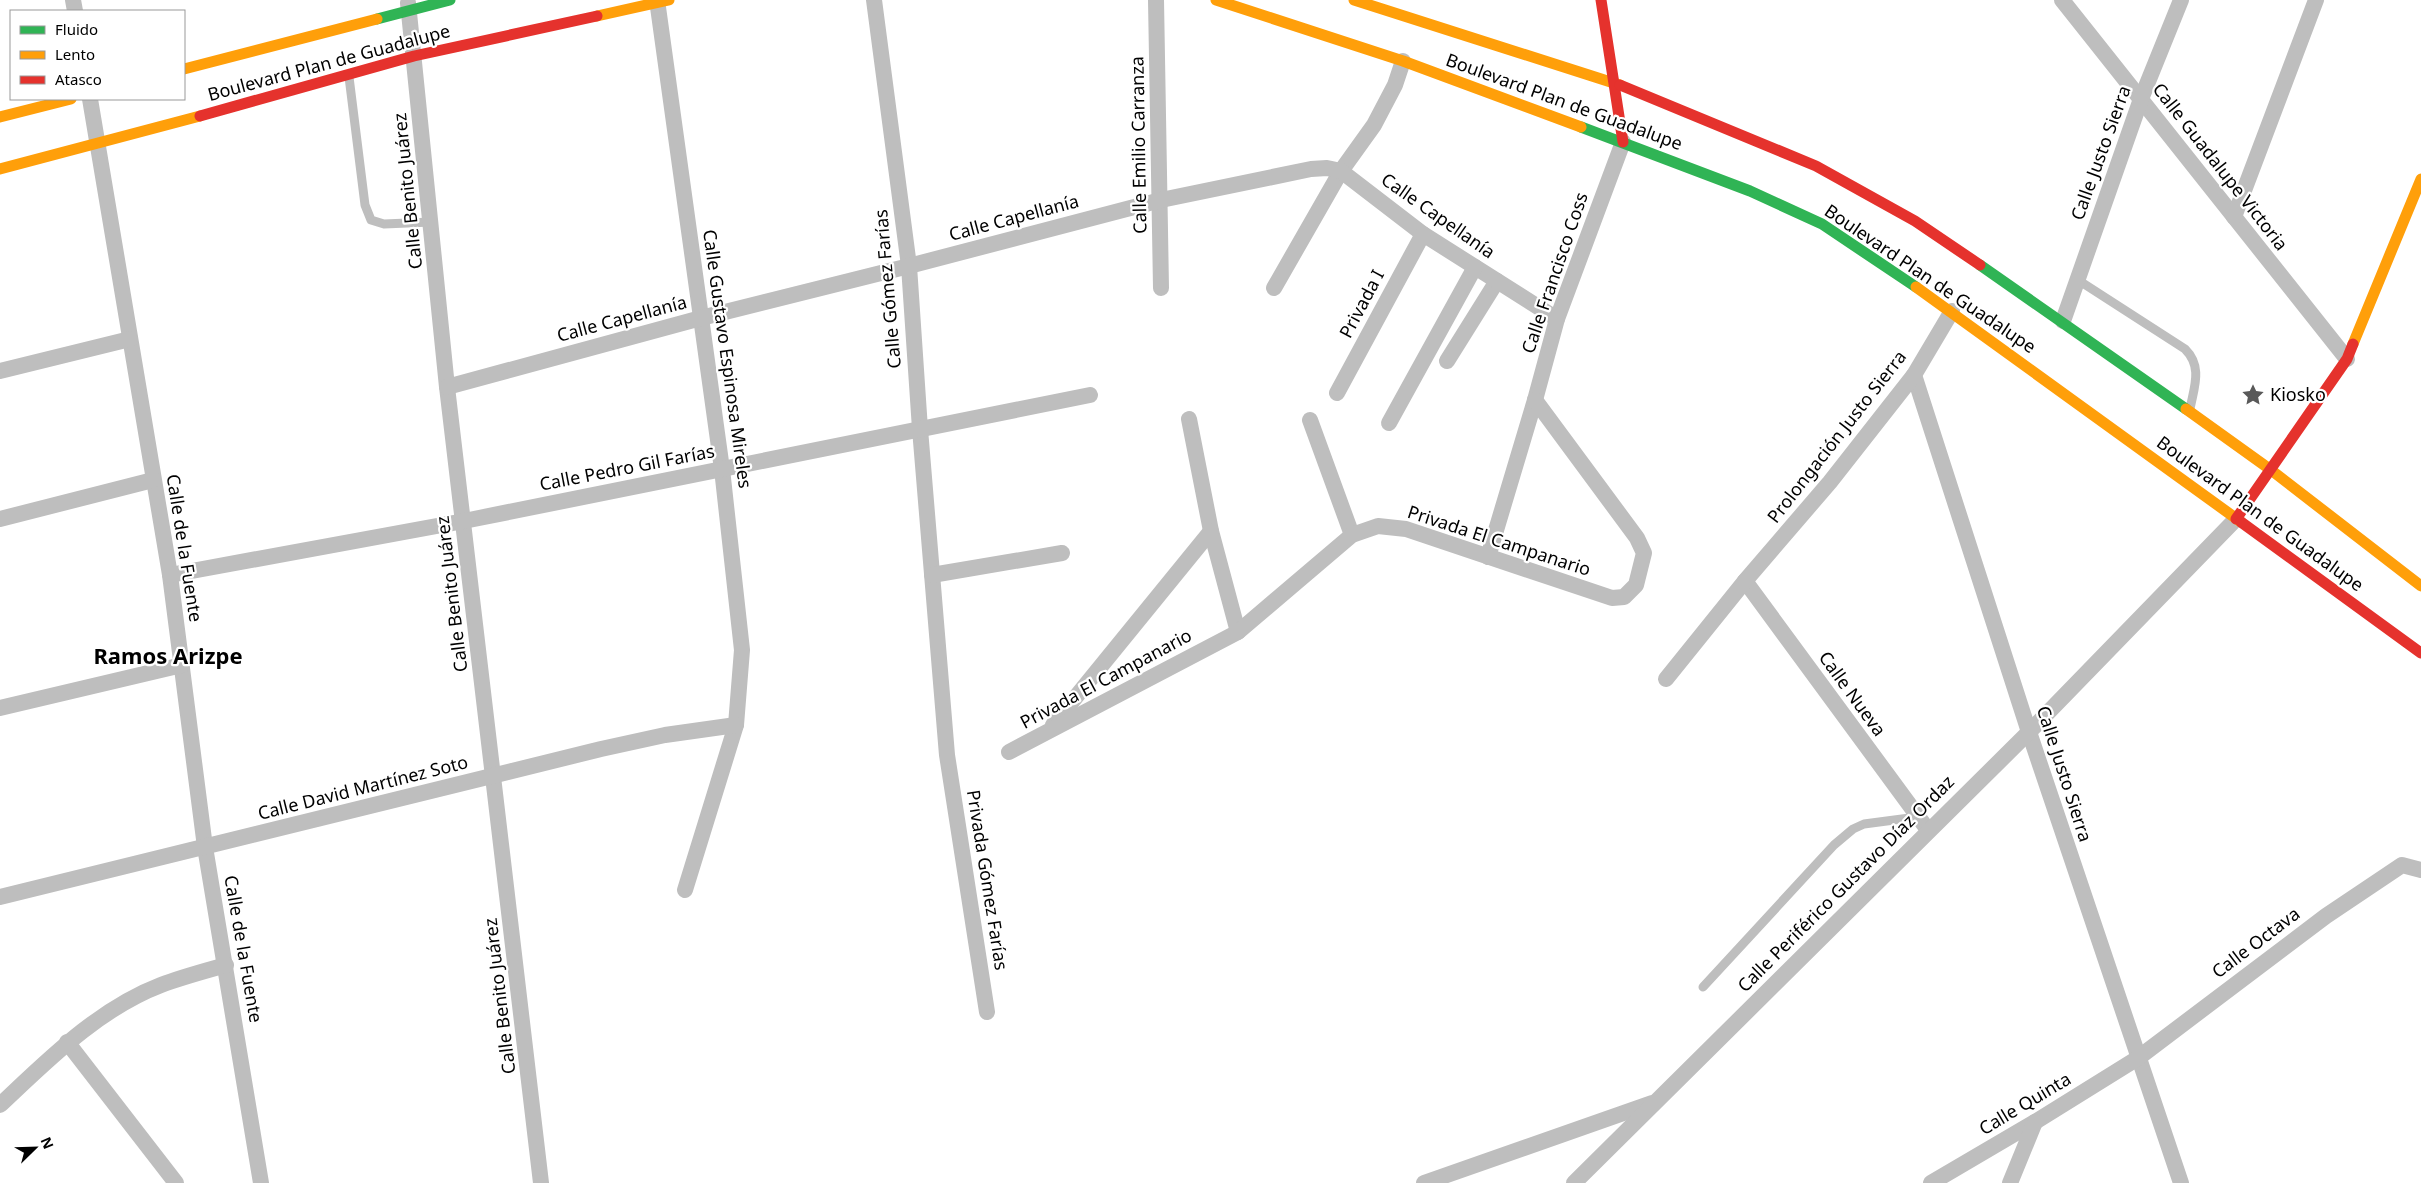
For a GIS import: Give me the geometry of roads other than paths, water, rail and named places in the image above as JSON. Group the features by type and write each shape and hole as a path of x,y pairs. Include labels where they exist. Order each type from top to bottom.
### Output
{"main road":[{"name":"Boulevard Plan de Guadalupe","path":"185,69 409,5 450,0"},
{"name":"Boulevard Plan de Guadalupe","path":"1216,0 1402,61 1623,142 1750,190 1822,224 1952,311 2421,653"},
{"name":"Boulevard Plan de Guadalupe","path":"1354,0 1612,82 1816,166 1915,221 2063,322 2271,470 2421,586"},
{"path":"1601,0 1612,82 1623,142"},
{"name":"Boulevard Plan de Guadalupe","path":"0,169 97,145 414,56 661,1"},
{"path":"0,116 67,100"},
{"path":"2236,519 2347,359 2421,178"}],"street":[{"name":"Calle Gómez Farías","path":"874,0 909,266 920,429 947,755"},
{"name":"Calle Emilio Carranza","path":"1156,0 1161,200 1161,288"},
{"name":"Calle Guadalupe Victoria","path":"2062,0 2347,359"},
{"name":"Calle Justo Sierra","path":"2063,322 2141,99 2181,0"},
{"path":"2234,217 2316,0"},
{"name":"Calle Gustavo Espinosa Mireles","path":"661,1 722,469 742,650 736,725 685,890"},
{"name":"Calle Benito Juárez","path":"409,5 447,387 542,1183"},
{"path":"1274,288 1341,171 1374,126 1395,85 1402,61"},
{"name":"Calle de la Fuente","path":"90,100 170,575 205,847 261,1178"},
{"name":"Calle Francisco Coss","path":"1488,557 1536,400 1557,319 1623,142"},
{"name":"Calle Capellanía","path":"447,387 701,318 1161,200 1311,169 1326,168 1341,171 1423,234 1557,319"},
{"name":"Privada I","path":"1337,393 1423,234"},
{"path":"1389,423 1475,267"},
{"path":"1447,361 1497,281"},
{"name":"Prolongación Justo Sierra","path":"1666,678 1744,582 1830,482 1914,375 1952,311"},
{"path":"0,371 130,339"},
{"name":"Calle Justo Sierra","path":"1914,375 2029,732 2138,1058 2182,1183"},
{"name":"Calle Pedro Gil Farías","path":"170,575 464,521 1090,395"},
{"name":"Privada El Campanario","path":"1009,752 1238,632 1352,535 1378,526 1406,529 1612,598 1624,597 1636,585 1642,568 1644,553 1637,538 1536,400"},
{"path":"1189,419 1211,531 1238,632"},
{"path":"1310,420 1352,535"},
{"path":"0,519 153,480"},
{"name":"Calle Periférico Gustavo Díaz Ordaz","path":"1424,1183 1656,1102 1928,830 2029,732 2236,519"},
{"path":"1049,731 1211,531"},
{"path":"932,575 1062,553"},
{"name":"Calle Nueva","path":"1744,582 1928,830"},
{"path":"0,708 182,665"},
{"name":"Calle David Martínez Soto","path":"0,896 665,735 736,725"},
{"name":"Privada Gómez Farías","path":"947,755 988,1012"},
{"name":"Calle Octava","path":"2138,1058 2326,916 2402,865 2421,870"},
{"path":"0,1105 67,1042 122,1006 160,985 226,965"},
{"path":"67,1042 176,1183"},
{"name":"Calle Quinta","path":"1931,1183 2035,1122 2138,1058"},
{"path":"1574,1183 1656,1102"},
{"path":"2010,1183 2035,1122"},
{"path":"247,1183 261,1178"}],"lane":[{"path":"349,74 365,205 371,220 384,224 431,222"},
{"path":"2078,280 2185,349 2192,356 2197,373 2189,412"},
{"path":"1703,987 1834,845 1853,829 1879,821 1917,817"}],"place":[{"name":"Kiosko","path":"2253,395"}],"district":[{"name":"Ramos Arizpe","path":"168,656"}]}
